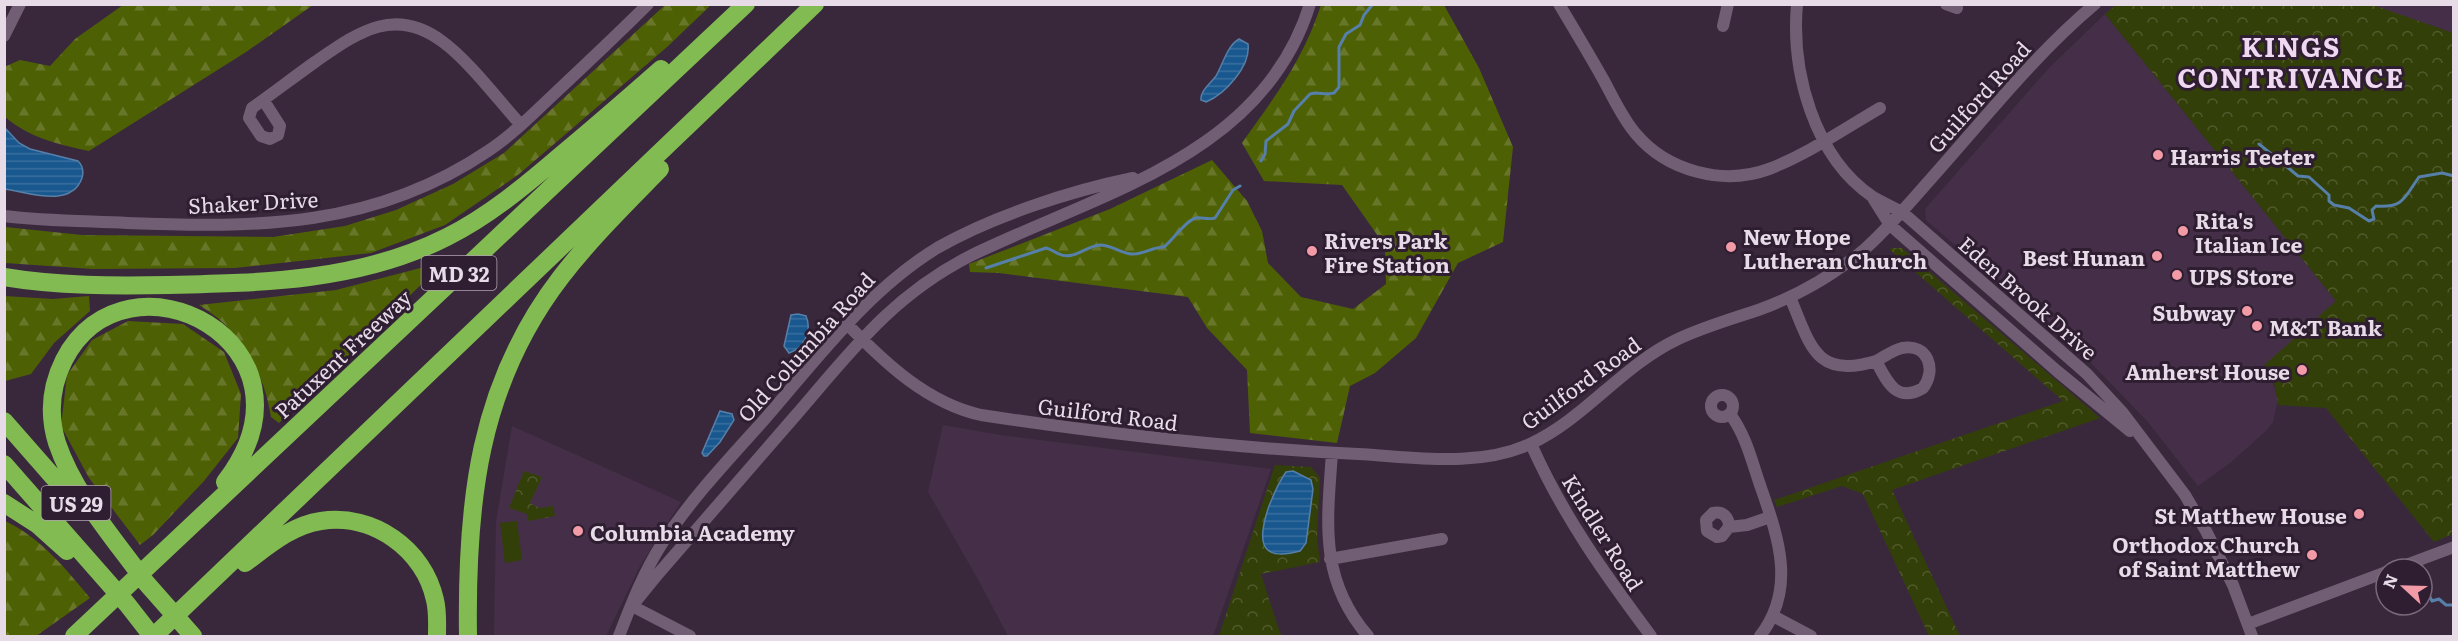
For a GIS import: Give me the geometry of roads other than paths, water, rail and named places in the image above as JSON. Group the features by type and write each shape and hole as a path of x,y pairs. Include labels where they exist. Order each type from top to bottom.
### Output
{"highway":[{"path":"4,277 43,282 93,284 213,284 330,276 387,262 449,237 500,204 635,93 735,4"},
{"name":"Patuxent Freeway","path":"74,636 118,603 173,542 746,4"},
{"name":"MD 32","path":"153,636 198,600 815,4"},
{"path":"468,636 470,518 482,447 504,378 537,312 560,278 603,228 737,94 820,4"},
{"path":"147,584 70,472 57,442 52,422 51,400 58,371 78,339 94,325 112,315 146,307 177,310 192,315 219,330 245,364 255,403 251,438 236,468 173,542"},
{"path":"232,573 309,498 387,415"},
{"name":"US 29","path":"4,421 191,633"},
{"name":"US 29","path":"4,465 118,603 153,636"},
{"path":"4,503 38,525 118,603 67,636"},
{"path":"165,636 198,600 286,533 320,521 338,520 370,526 400,543 424,570 436,601 437,636"}],"street":[{"path":"4,36 20,4"},
{"name":"Shaker Drive","path":"4,216 202,225 283,223 373,207 438,180 488,151 521,125 648,4"},
{"name":"Old Columbia Road","path":"632,606 862,339 900,301 946,268 995,243 1117,191 1197,149 1239,116 1258,95 1284,59 1310,4"},
{"path":"1559,4 1626,120 1643,141 1670,160 1703,173 1719,176 1751,174 1783,163 1880,108"},
{"path":"1723,26 1728,4"},
{"name":"Eden Brook Drive","path":"1797,4 1796,55 1800,75 1814,119 1824,140 1845,170 1872,196 1890,225 2057,371 2145,443"},
{"name":"Guilford Road","path":"847,324 932,397 964,411 1004,419 1186,442 1332,453 1460,459 1483,458 1509,452 1531,444 1550,433 1659,349 1699,330 1790,297 1845,265 1890,225 2052,43 2095,4"},
{"path":"264,101 350,37 364,30 403,25 432,35 450,48 521,125"},
{"name":"Old Columbia Road","path":"619,636 647,569 679,519 847,324 885,286 936,249 1012,214 1114,182 1146,175"},
{"name":"Eden Brook Drive","path":"1872,196 1902,212 2087,374 2123,413 2185,495 2206,531 2233,585 2252,636"},
{"path":"1790,297 1811,346 1822,359 1848,368 1876,361 1902,348 1914,348 1929,359 1931,375 1923,388 1916,392 1901,392 1888,384 1876,361"},
{"path":"1730,414 1742,432 1779,544 1783,574 1779,599 1773,616 1760,636"},
{"name":"Kindler Road","path":"1531,444 1558,500 1582,541 1651,636"},
{"path":"1332,453 1327,528 1330,560 1344,602 1368,636"},
{"path":"1729,527 1747,525 1770,517"},
{"path":"1330,560 1443,539"},
{"path":"2427,557 2454,547"},
{"path":"2248,624 2374,577"},
{"path":"632,606 690,636"},
{"path":"1773,616 1811,636"}],"water":[{"path":"1239,39 1248,44 1248,52 1241,70 1221,93 1206,102 1201,100 1228,51"},
{"path":"5,128 19,143 30,149 78,161 83,173 76,187 59,196 36,195 5,189"},
{"path":"791,315 806,316 808,321 806,338 795,351 789,353 784,346"},
{"path":"720,411 732,414 734,420 720,442 707,456 704,456 702,453"},
{"path":"1293,471 1311,480 1313,489 1306,543 1300,551 1275,554 1264,545 1265,518 1278,484 1286,472"}],"waterway":[{"path":"1261,161 1265,154 1266,141 1288,124 1294,111 1310,94 1334,93 1339,87 1339,47 1346,34 1360,25 1364,15 1373,4"},
{"path":"2259,144 2298,176 2309,177 2329,195 2329,201 2334,205 2349,208 2369,221 2374,219 2372,210 2376,206 2398,203 2406,196 2419,177 2442,173 2454,176"},
{"path":"986,268 1046,248 1064,256 1070,256 1100,245 1131,254 1164,247 1192,220 1215,218 1233,190 1240,186"},
{"path":"2434,600 2439,599 2446,605 2454,605"}],"place":[{"name":"Harris Teeter","path":"2158,155"},
{"name":"Rita's Italian Ice","path":"2183,231"},
{"name":"New Hope Lutheran Church","path":"1731,247"},
{"name":"Rivers Park Fire Station","path":"1312,251"},
{"name":"Best Hunan","path":"2157,256"},
{"name":"UPS Store","path":"2177,275"},
{"name":"Subway","path":"2247,311"},
{"name":"M&T Bank","path":"2257,326"},
{"name":"Amherst House","path":"2302,370"},
{"name":"St Matthew House","path":"2359,514"},
{"name":"Columbia Academy","path":"578,531"},
{"name":"Orthodox Church of Saint Matthew","path":"2312,555"}],"district":[{"name":"KINGS CONTRIVANCE","path":"2291,60"}]}
